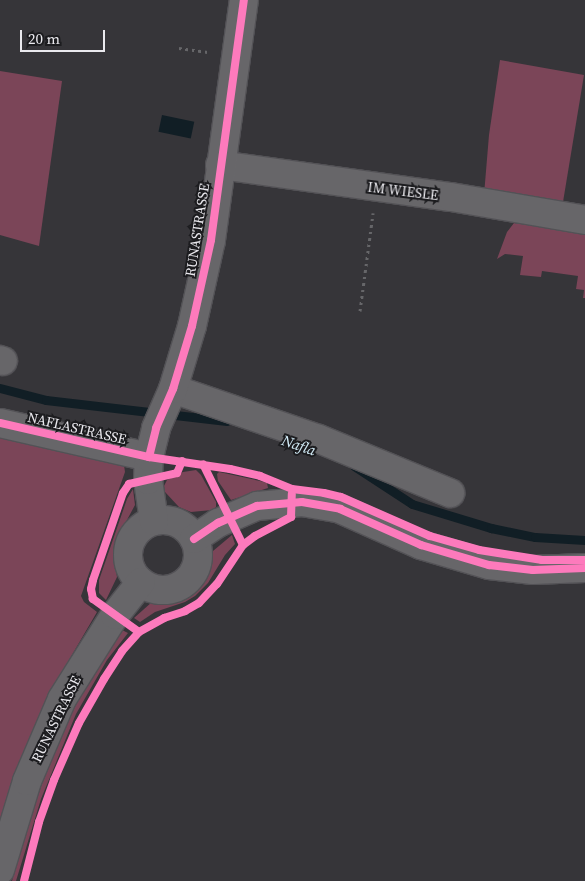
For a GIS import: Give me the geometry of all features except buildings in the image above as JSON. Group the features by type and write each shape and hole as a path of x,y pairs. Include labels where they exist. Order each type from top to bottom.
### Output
{"street":[{"name":"RUNASTRASSE","path":"154,521 148,480 149,457 192,326 209,250 244,0"},
{"name":"IM WIESLE","path":"220,165 451,197 585,220"},
{"path":"165,407 319,439 450,493"},
{"name":"NAFLASTRASSE","path":"0,423 149,457"},
{"path":"194,539 218,523 257,506 302,502 340,509 421,545 489,565 532,570 585,568"},
{"path":"166,520 177,523 187,529 194,539 198,550 197,562 193,573 185,582 175,588 163,590 152,588 141,582 132,569 128,553 136,533 154,521 166,520"},
{"name":"RUNASTRASSE","path":"0,870 27,781 62,699 115,615 141,582"}],"path":[{"path":"179,48 217,53"},
{"path":"360,311 376,188"}],"shaded area":[{"path":"500,60 584,75 562,208 484,195 489,135"},
{"path":"0,71 62,81 39,246 0,235"},
{"path":"162,115 194,122 191,138 158,132"},
{"path":"514,223 585,233 585,298 583,298 584,290 576,289 578,276 542,271 541,277 520,275 523,256 505,254 497,259 507,232"},
{"path":"0,431 124,465 125,472 81,596 84,602 97,612 48,696 13,780 0,824"},
{"path":"196,470 201,475 216,502 216,507 212,510 191,512 179,507 165,492 164,486 167,480 183,472"},
{"path":"219,472 267,483 268,488 231,500 218,481 217,474"},
{"path":"133,489 135,505 120,533 115,547 114,556 117,577 106,600 99,593 99,580 127,499"},
{"path":"232,535 235,544 225,555 208,583 195,596 185,602 155,612 140,622 134,618 152,602 179,598 200,584 206,575 213,551"},
{"path":"122,630 128,633 107,660 76,714 41,799 16,881 12,881 23,840 49,763 69,716 102,658"}],"waterway":[{"name":"Nafla","path":"0,388 46,400 227,421"},
{"name":"Nafla","path":"354,466 412,504 491,528 535,537 585,540"}],"cycle path":[{"path":"149,457 156,428 173,389 192,326 211,240 244,0"},
{"path":"0,423 149,457 230,469 260,476 292,489 341,497 430,536 479,550 542,560 585,560"},
{"path":"139,632 93,599 91,589 93,580 123,493 129,484 177,473 182,461"},
{"path":"24,881 39,822 54,780 79,723 122,651 139,632 164,618 185,611 199,603 217,584 243,545 203,464"},
{"path":"243,545 255,536 291,517 292,494"},
{"path":"194,539 218,523 257,506 302,502 340,509 421,545 489,565 533,570 585,568"}]}
